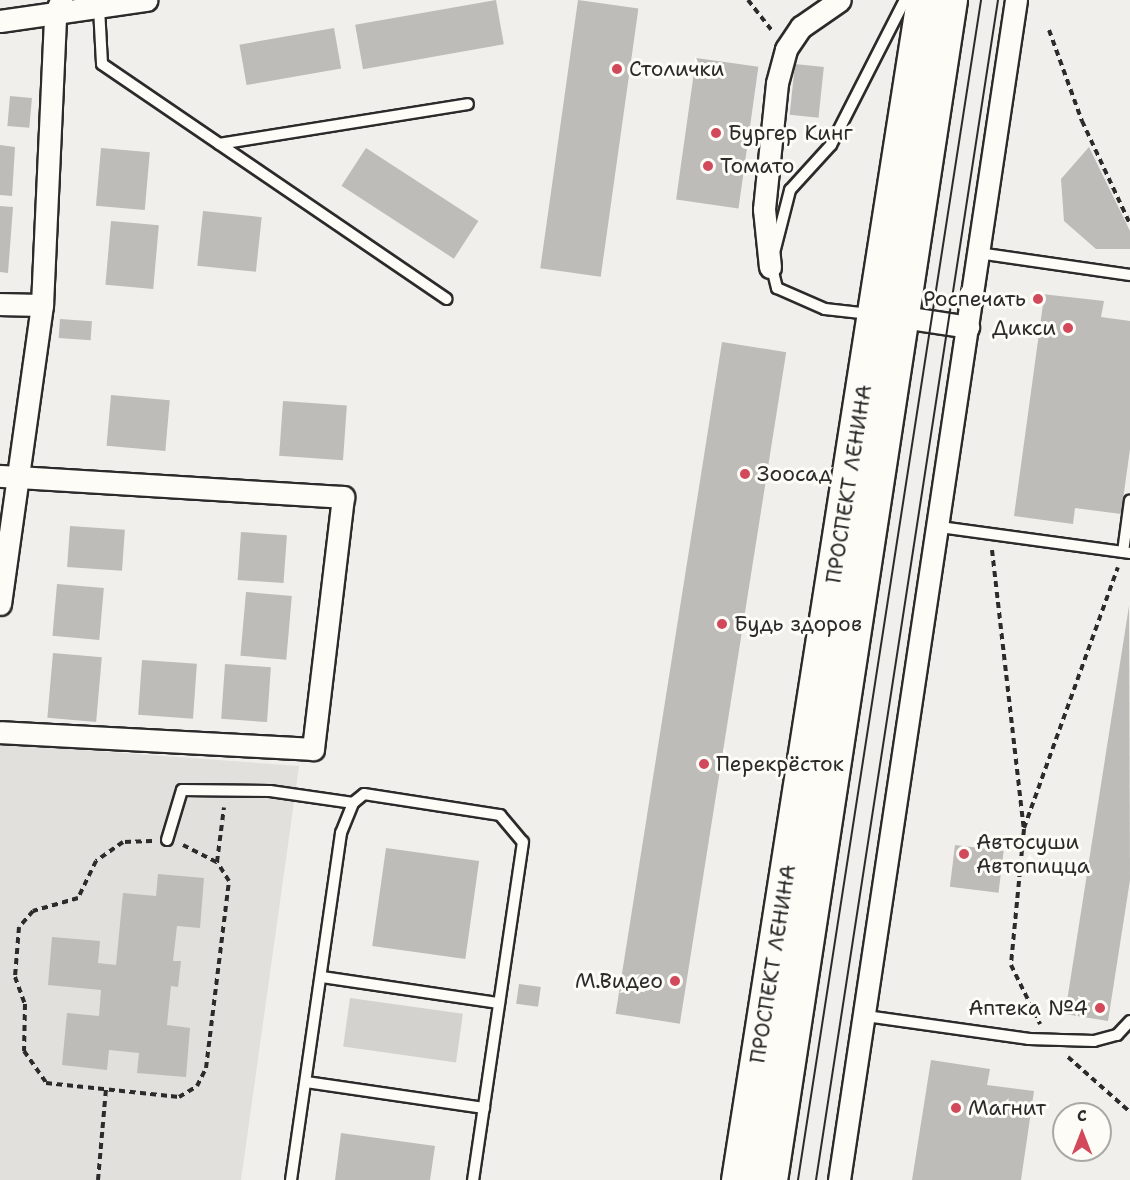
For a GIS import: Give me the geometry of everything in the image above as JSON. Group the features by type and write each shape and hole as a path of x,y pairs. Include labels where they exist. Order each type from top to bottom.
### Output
{"main road":[{"name":"ПРОСПЕКТ ЛЕНИНА","path":"770,1180 889,316 923,0"},
{"name":"ПРОСПЕКТ ЛЕНИНА","path":"738,1180 889,316 950,0"}],"street":[{"path":"0,21 58,8 99,8 146,0"},
{"path":"770,267 764,209 777,83 786,49 801,27 840,0"},
{"path":"839,1180 940,527 1016,0"},
{"path":"0,604 8,476 42,305 58,8"},
{"path":"0,304 42,305"},
{"path":"889,316 968,327"},
{"path":"0,732 313,749 343,497 8,476"}],"lane":[{"path":"889,316 825,309 777,288 770,267 790,190 831,145 905,0"},
{"path":"99,8 102,64 446,299"},
{"path":"219,144 468,104"},
{"path":"978,253 1130,275"},
{"path":"940,527 1126,552 1130,500"},
{"path":"167,840 182,790 270,791 353,803"},
{"path":"291,1180 341,833 353,803 364,794 500,815 523,842 473,1180"},
{"path":"322,977 499,1003"},
{"path":"866,1016 1047,1038 1094,1041 1117,1035 1130,1021"},
{"path":"306,1082 484,1108"}],"path":[{"path":"748,0 786,49"},
{"path":"1049,30 1082,121 1130,224"},
{"path":"991,534 1024,829 1011,965 1047,1038 1130,1112"},
{"path":"1024,829 1126,552"},
{"path":"217,862 226,791"},
{"path":"167,840 217,862 229,881 206,1068 196,1086 179,1097 46,1083 32,1068 24,1051 25,1004 15,977 18,927 33,911 78,898 96,861 123,842 167,840"},
{"path":"98,1180 106,1089"}],"shaded area":[{"path":"0,744 299,766 241,1180 0,1180"},
{"path":"350,998 463,1014 456,1062 343,1047"}],"building":[{"path":"496,0 504,44 363,69 355,25"},
{"path":"578,0 638,8 601,277 540,268"},
{"path":"334,28 341,68 247,85 239,45"},
{"name":"Бургер Кинг","path":"696,58 758,67 738,208 676,200"},
{"path":"795,64 824,67 819,118 790,115"},
{"path":"10,96 32,98 29,128 7,126"},
{"path":"0,145 15,147 12,196 0,195"},
{"path":"1089,147 1130,231 1130,249 1096,249 1064,221 1061,179"},
{"path":"101,148 150,152 145,210 96,206"},
{"path":"366,148 478,221 454,259 341,186"},
{"path":"0,206 13,207 8,273 0,272"},
{"path":"203,211 262,217 256,272 197,266"},
{"path":"111,221 159,225 153,289 105,285"},
{"path":"1033,293 1104,301 1101,317 1130,321 1130,449 1121,514 1075,508 1073,524 1014,516 1043,304 1032,303"},
{"path":"60,319 92,321 91,340 59,338"},
{"path":"722,342 786,352 680,1024 616,1014"},
{"path":"111,395 170,400 165,451 107,446"},
{"path":"283,401 347,405 343,460 279,456"},
{"path":"70,526 125,530 122,571 67,567"},
{"path":"241,532 287,535 284,583 238,580"},
{"path":"57,584 104,588 99,640 52,636"},
{"path":"246,592 292,596 286,660 240,656"},
{"path":"1129,606 1130,880 1108,1021 1065,1014"},
{"path":"53,653 102,657 96,722 47,718"},
{"path":"142,660 197,664 193,719 138,715"},
{"path":"225,664 271,667 267,722 221,719"},
{"path":"955,845 1004,851 999,893 950,887"},
{"path":"386,848 479,861 465,959 372,946"},
{"path":"158,874 204,878 200,928 177,926 173,961 181,961 178,987 171,986 167,1025 190,1028 186,1077 137,1073 139,1053 109,1050 107,1070 62,1065 67,1013 99,1016 101,990 48,985 52,937 100,941 98,963 116,965 123,893 156,896"},
{"path":"519,984 541,987 538,1007 516,1004"},
{"path":"931,1060 990,1069 987,1085 1034,1091 1021,1180 912,1180"},
{"path":"341,1133 435,1146 430,1180 335,1180"}],"tram line":[{"path":"798,1180 981,0"},
{"path":"816,1180 998,0"}],"place":[{"name":"Столички","path":"617,69"},
{"name":"Бургер Кинг","path":"716,133"},
{"name":"Томато","path":"708,166"},
{"name":"Роспечать","path":"1038,299"},
{"name":"Дикси","path":"1068,328"},
{"name":"Зоосад","path":"745,474"},
{"name":"Будь здоров","path":"722,624"},
{"name":"Перекрёсток","path":"704,764"},
{"name":"Автосуши Автопицца","path":"964,854"},
{"name":"М.Видео","path":"675,981"},
{"name":"Аптека №4","path":"1100,1008"},
{"name":"Магнит","path":"956,1108"}]}
